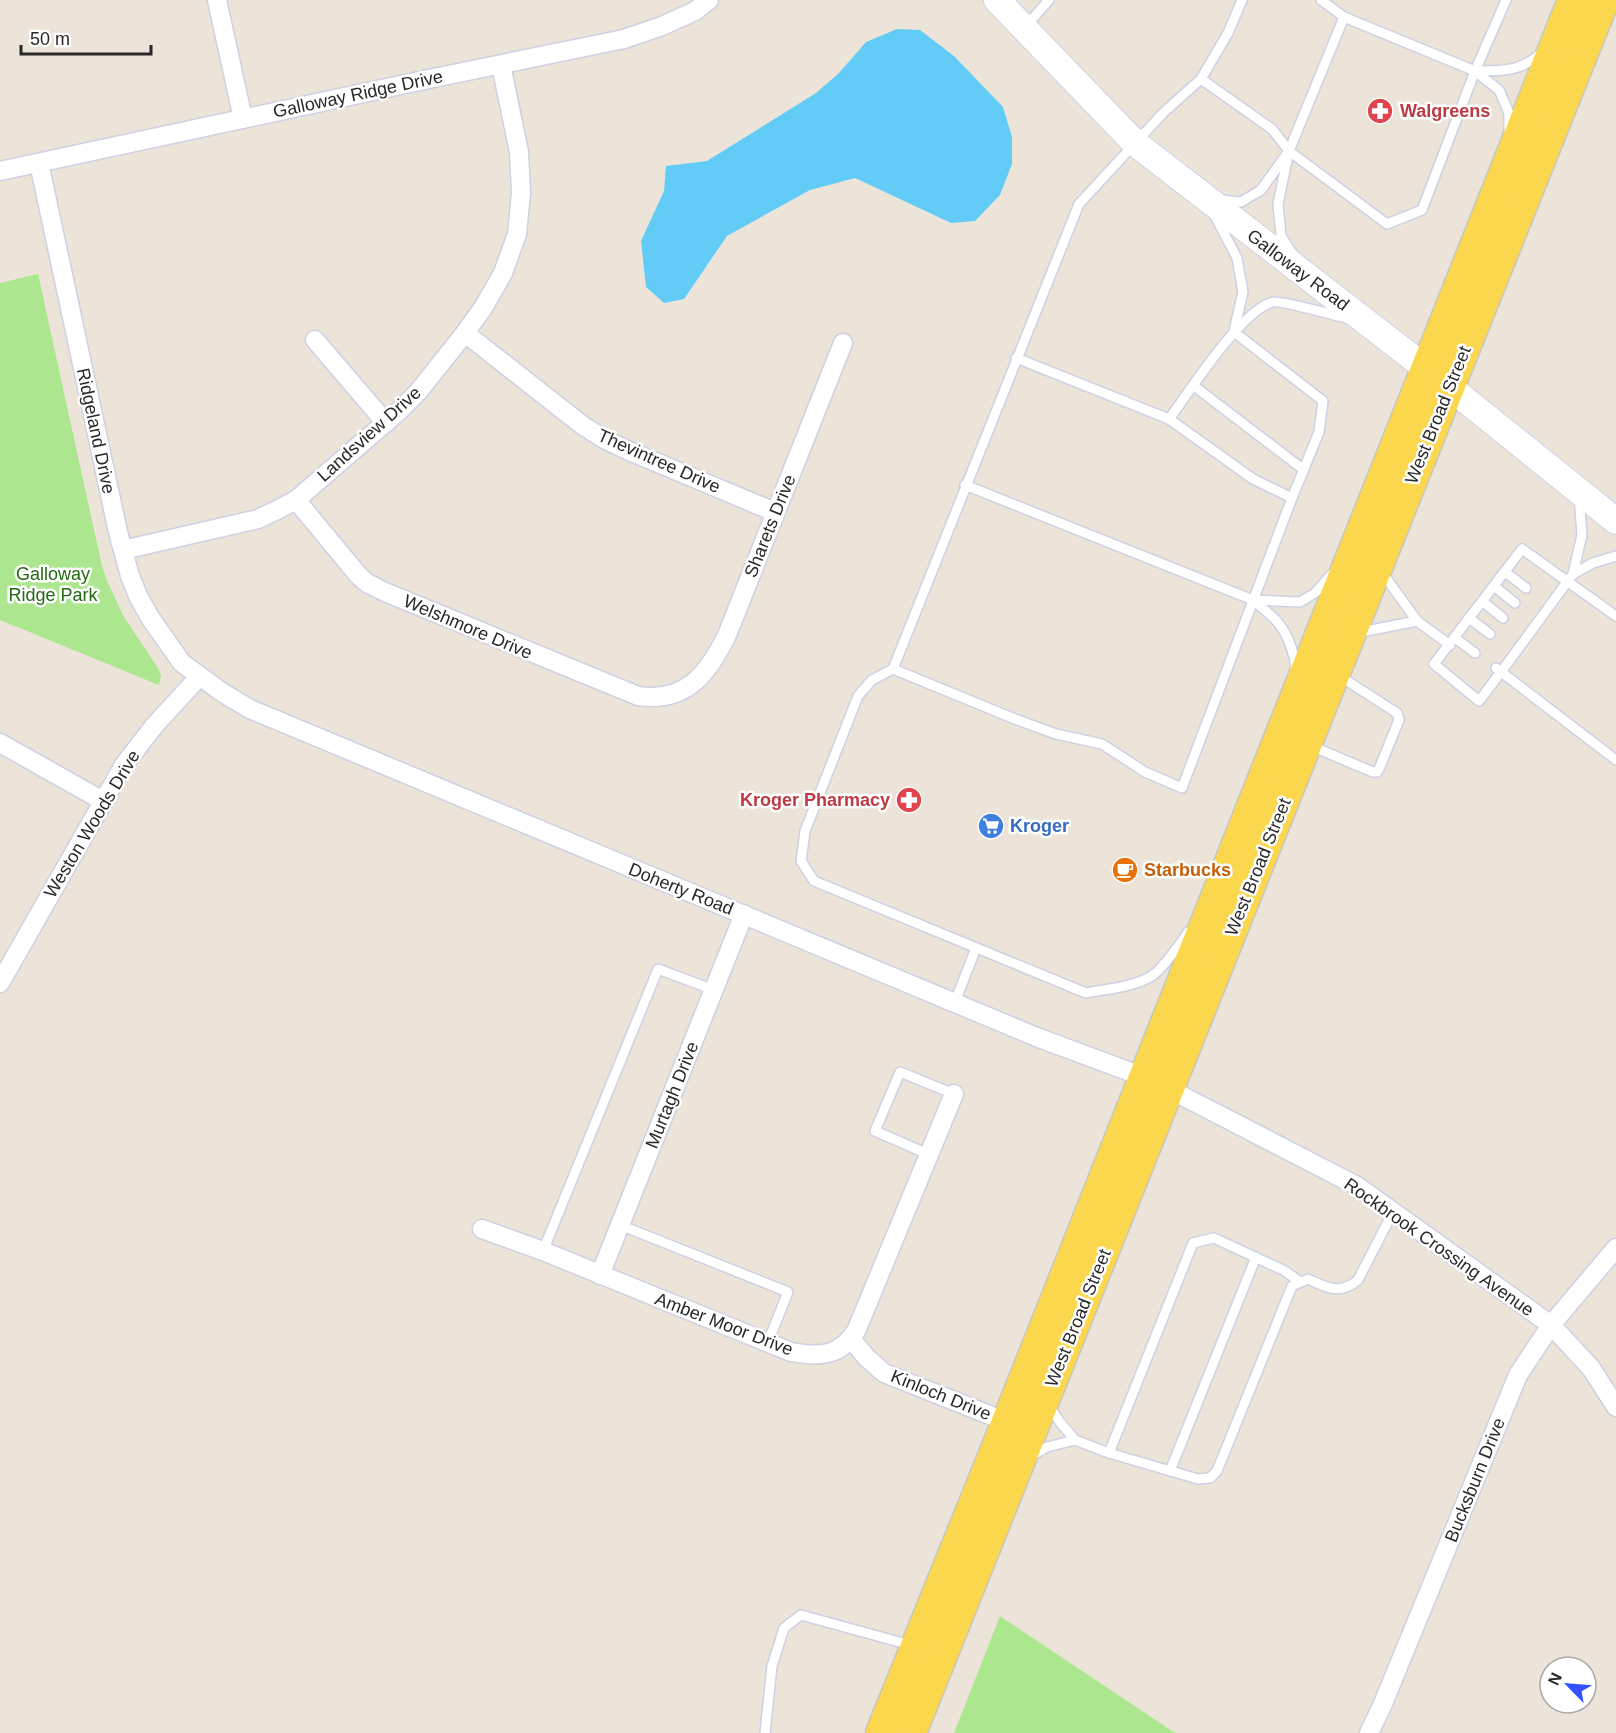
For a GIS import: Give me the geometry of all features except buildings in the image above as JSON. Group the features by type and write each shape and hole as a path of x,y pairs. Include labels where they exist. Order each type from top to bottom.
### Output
{"main road":[{"name":"West Broad Street","path":"911,1733 1045,1400 1156,1083 1230,861 1390,463 1438,378 1604,0"},
{"name":"West Broad Street","path":"881,1733 1007,1422 1306,744 1351,634 1378,566 1509,162 1569,11"}],"street":[{"path":"217,0 243,119"},
{"name":"Galloway Ridge Drive","path":"0,171 624,39 662,26 695,11 709,0"},
{"name":"Galloway Road","path":"997,0 1135,143 1438,378 1616,521"},
{"name":"Landsview Drive","path":"123,550 258,519 296,500 386,423 418,392 465,333 483,308 502,273 517,234 521,193 519,152 501,65"},
{"name":"Ridgeland Drive","path":"39,164 130,576 151,619 182,663 199,677"},
{"name":"Thevintree Drive","path":"465,333 582,425 604,439 775,512"},
{"path":"315,340 386,423"},
{"name":"Sharets Drive","path":"675,693 696,681 717,654 727,635 843,343"},
{"name":"Welshmore Drive","path":"296,500 346,562 367,583 496,639 638,696 649,698 675,693"},
{"name":"Weston Woods Drive","path":"0,983 124,765 154,726 199,677"},
{"name":"Doherty Road","path":"199,677 249,709 1039,1038 1156,1083"},
{"path":"0,743 103,801"},
{"name":"Murtagh Drive","path":"600,1275 744,915"},
{"name":"Rockbrook Crossing Avenue","path":"1156,1083 1357,1186 1551,1325 1591,1368 1616,1407"},
{"path":"851,1339 954,1094"},
{"name":"Amber Moor Drive","path":"482,1229 543,1251 791,1352 813,1356 837,1350 851,1339"},
{"name":"Bucksburn Drive","path":"1369,1733 1518,1375 1551,1325 1616,1248"},
{"name":"Kinloch Drive","path":"851,1339 866,1357 884,1372 1007,1422"}],"lane":[{"path":"1024,28 1049,0"},
{"path":"1195,921 1183,940 1154,975 1131,984 1086,993 814,881 801,861 805,831 858,696 872,680 893,669 1079,204 1164,112 1201,79 1228,33 1242,0"},
{"path":"1321,0 1344,17 1475,71 1499,90 1509,113 1509,162"},
{"path":"1201,79 1272,129 1289,151 1387,224 1422,210 1475,71 1506,0"},
{"path":"1475,71 1507,71 1530,63 1543,51 1569,11"},
{"path":"1310,279 1281,236 1278,204 1289,151 1344,17"},
{"path":"1206,199 1241,202 1261,190 1289,151"},
{"path":"1206,199 1237,258 1244,292 1234,332"},
{"path":"1169,419 1234,332 1255,310 1274,301 1368,323"},
{"path":"893,669 1056,734 1102,744 1145,772 1182,788 1319,432 1323,401 1234,332"},
{"path":"1016,358 1169,419 1253,479 1292,498"},
{"path":"1194,386 1304,470"},
{"path":"1367,486 1390,463"},
{"path":"965,486 1253,600 1286,631 1296,663 1292,706"},
{"path":"1570,578 1582,535 1578,491"},
{"path":"1616,556 1593,563 1570,578 1499,670 1479,701 1434,664 1522,549 1570,578 1616,616"},
{"path":"1253,600 1300,602 1316,593 1334,572 1338,562"},
{"path":"1378,566 1417,621 1475,652"},
{"path":"1505,572 1526,588"},
{"path":"1494,586 1515,603"},
{"path":"1482,601 1503,618"},
{"path":"1469,618 1490,634"},
{"path":"1351,634 1417,621"},
{"path":"1499,670 1616,760"},
{"path":"1306,744 1372,772 1377,772 1379,769 1399,720 1397,713 1335,673"},
{"path":"1201,910 1230,861"},
{"path":"955,1002 976,948"},
{"path":"543,1251 658,969 714,990"},
{"path":"928,1154 875,1131 889,1097 900,1072 954,1094"},
{"path":"1045,1400 1075,1440 1109,1453 1198,1479 1210,1478 1217,1471 1292,1286 1308,1279 1328,1289 1349,1287 1358,1280 1393,1212"},
{"path":"620,1225 788,1292 768,1342"},
{"path":"1109,1453 1193,1243 1214,1238 1285,1271 1300,1282"},
{"path":"1170,1471 1256,1257"},
{"path":"1019,1462 1047,1447 1075,1440"},
{"path":"765,1733 775,1656 784,1628 801,1615 916,1646"}],"green space":[{"name":"Galloway Ridge Park","path":"38,274 102,566 124,617 158,668 161,676 159,685 0,620 0,283"},
{"path":"1000,1616 1175,1733 954,1733"}],"water":[{"path":"897,29 920,30 954,56 1003,107 1012,137 1012,164 1000,195 975,221 951,223 855,178 810,190 727,236 684,299 664,303 646,287 641,241 664,191 666,166 707,161 816,93 839,73 866,42"}],"place":[{"name":"Walgreens","path":"1380,111"},
{"name":"Kroger Pharmacy","path":"909,800"},
{"name":"Kroger","path":"991,826"},
{"name":"Starbucks","path":"1125,870"}]}
